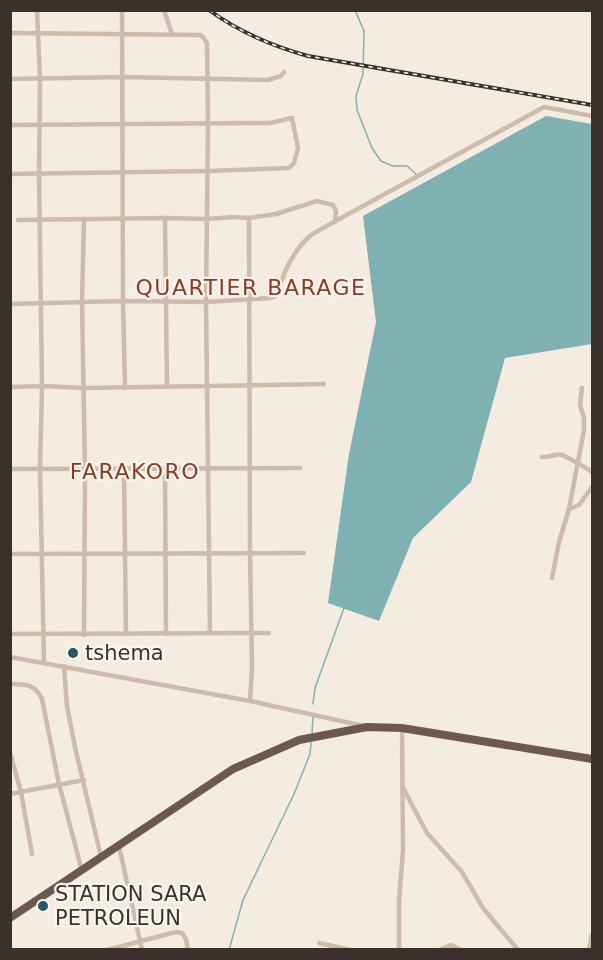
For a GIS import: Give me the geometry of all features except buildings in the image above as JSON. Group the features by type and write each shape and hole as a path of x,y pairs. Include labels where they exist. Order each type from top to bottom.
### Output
{"highway":[{"path":"10,918 243,764 299,740 366,727 402,728 592,759"}],"street":[{"path":"38,10 42,386 40,469 44,662"},
{"path":"122,10 125,387"},
{"path":"164,10 172,34"},
{"path":"10,33 201,35 207,43 206,302 210,633"},
{"path":"10,79 122,77 267,80 281,76 284,72"},
{"path":"10,304 250,301 276,296 280,282 298,250 308,238 335,222 544,107 592,116"},
{"path":"10,125 270,123 292,118 298,148 294,163 289,168 10,174"},
{"path":"18,220 249,218 276,214 317,201 333,205 336,211 335,222"},
{"path":"165,218 167,387"},
{"path":"249,218 252,634 250,701"},
{"path":"84,219 82,302 85,470 84,635"},
{"path":"10,387 324,384"},
{"path":"552,578 559,542 569,509 584,424 580,405 582,388"},
{"path":"542,457 563,455 592,471"},
{"path":"10,469 300,468"},
{"path":"165,469 166,633"},
{"path":"124,470 126,634"},
{"path":"569,509 579,505 592,487"},
{"path":"10,554 304,553"},
{"path":"10,634 44,636 269,633"},
{"path":"10,657 250,701 366,727"},
{"path":"64,666 67,706 101,858"},
{"path":"10,684 31,686 38,690 42,699 59,784 82,871"},
{"path":"399,950 399,901 403,850 402,728"},
{"path":"10,752 21,792 32,854"},
{"path":"10,794 84,780"},
{"path":"402,786 427,833 462,872 483,908 518,950"},
{"path":"119,846 142,950"},
{"path":"107,950 176,932 182,933 188,950"},
{"path":"590,950 592,935"},
{"path":"319,943 351,950"},
{"path":"440,950 451,945 461,950"}],"water":[{"path":"546,116 592,124 592,344 505,358 471,482 413,538 379,621 328,603 349,454 376,322 363,216"}],"waterway":[{"path":"355,10 364,31 363,74 356,96 357,110 372,148 381,161 393,166 407,166 416,174"},
{"path":"313,704 315,688 344,608"},
{"path":"312,733 313,717"},
{"path":"229,950 243,900 294,794 310,754 311,742"}],"railway":[{"path":"209,10 256,38 308,56 592,105"}],"place":[{"name":"tshema","path":"73,653"},
{"name":"STATION SARA PETROLEUN","path":"43,906"}],"district":[{"name":"QUARTIER BARAGE","path":"251,287"},
{"name":"FARAKORO","path":"135,471"}]}
